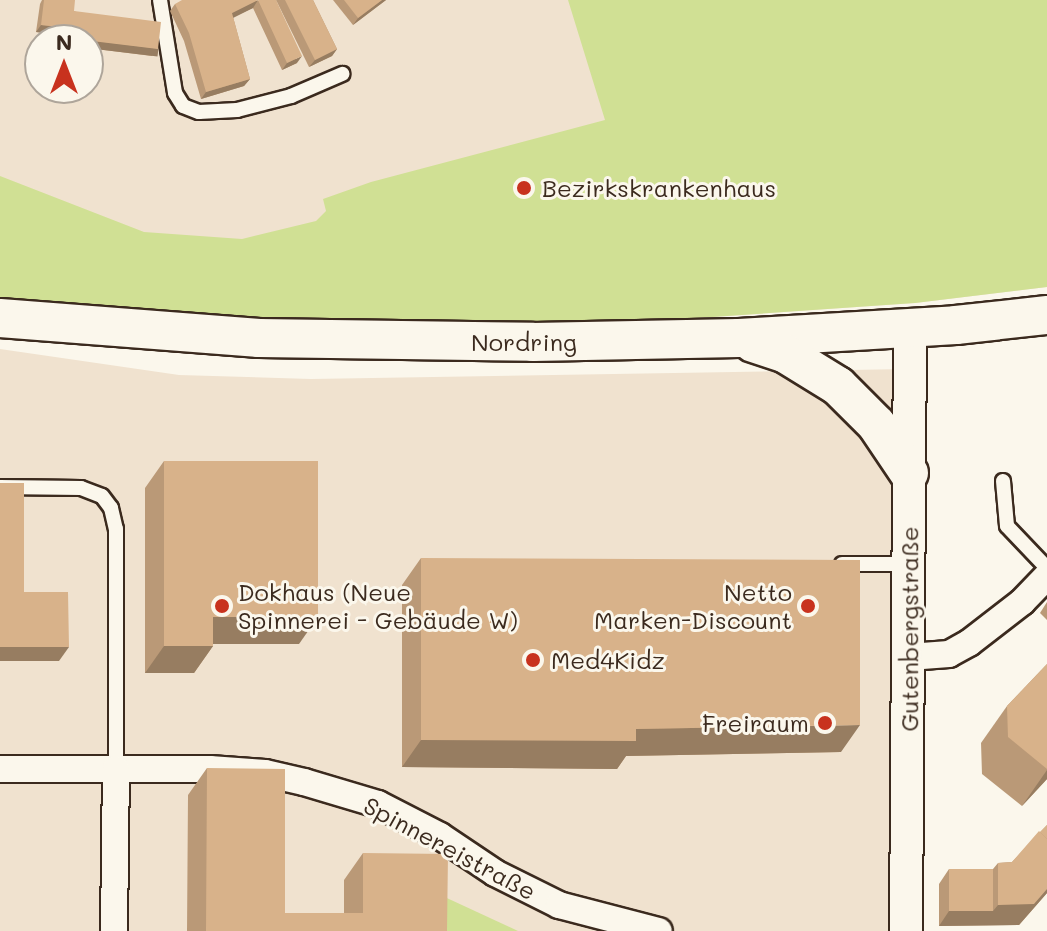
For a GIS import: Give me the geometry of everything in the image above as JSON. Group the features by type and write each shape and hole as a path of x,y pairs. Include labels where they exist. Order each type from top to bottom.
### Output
{"main road":[{"name":"Nordring","path":"0,318 291,339 548,342 739,338 910,328 1047,315"},
{"path":"739,338 786,354 838,386 876,424 909,473"}],"street":[{"name":"Gutenbergstraße","path":"906,931 910,328"},
{"path":"909,657 949,654 969,643 1022,602 1047,576"},
{"name":"Spinnereistraße","path":"0,769 265,773 304,782 378,804 440,836 495,873 559,905 659,931"},
{"path":"114,931 116,769"}],"lane":[{"path":"160,0 175,93 183,106 199,112 237,110 291,96 342,74"},
{"path":"1003,481 1007,526 1047,568"},
{"path":"0,487 81,488 102,496 111,508 116,529 116,769"},
{"path":"822,564 910,564"}],"shaded area":[{"name":"Bezirkskrankenhaus","path":"0,0 1047,0 1047,287 915,303 639,322 0,302"},
{"path":"0,349 179,375 311,379 907,369 905,931 0,931"}],"green space":[{"name":"Bezirkskrankenhaus","path":"568,0 1047,0 1047,287 915,303 639,322 433,328 174,317 0,302 0,176 144,232 242,239 316,221 326,211 323,199 371,182 605,120"},
{"path":"436,893 518,931 436,931"}],"building":[{"path":"44,0 75,0 74,11 161,22 158,49 104,42 104,24 41,24"},
{"path":"182,0 258,0 232,13 250,79 206,92 189,33 175,4"},
{"path":"258,0 276,0 302,56 287,63"},
{"path":"285,0 313,0 337,49 315,60"},
{"path":"344,0 382,0 358,18"},
{"name":"Dokhaus (Neue Spinnerei - Gebäude W)","path":"164,461 318,461 318,617 213,617 213,646 164,646"},
{"path":"0,483 24,483 24,592 68,592 69,647 0,647"},
{"path":"421,558 860,560 860,725 636,729 636,741 421,740"},
{"path":"1047,664 1047,769 1008,737 1007,706"},
{"path":"207,768 285,769 285,913 363,913 363,853 448,854 447,931 206,931"},
{"path":"1047,825 1047,839 1040,832"},
{"path":"1039,831 1047,839 1047,889 1034,904 998,905 998,863 1012,862"},
{"path":"949,869 993,869 993,911 949,911"}],"place":[{"name":"Bezirkskrankenhaus","path":"524,188"},
{"name":"Dokhaus (Neue Spinnerei - Gebäude W)","path":"222,606"},
{"name":"Netto Marken-Discount","path":"808,606"},
{"name":"Med4Kidz","path":"533,660"},
{"name":"Freiraum","path":"825,723"}]}
